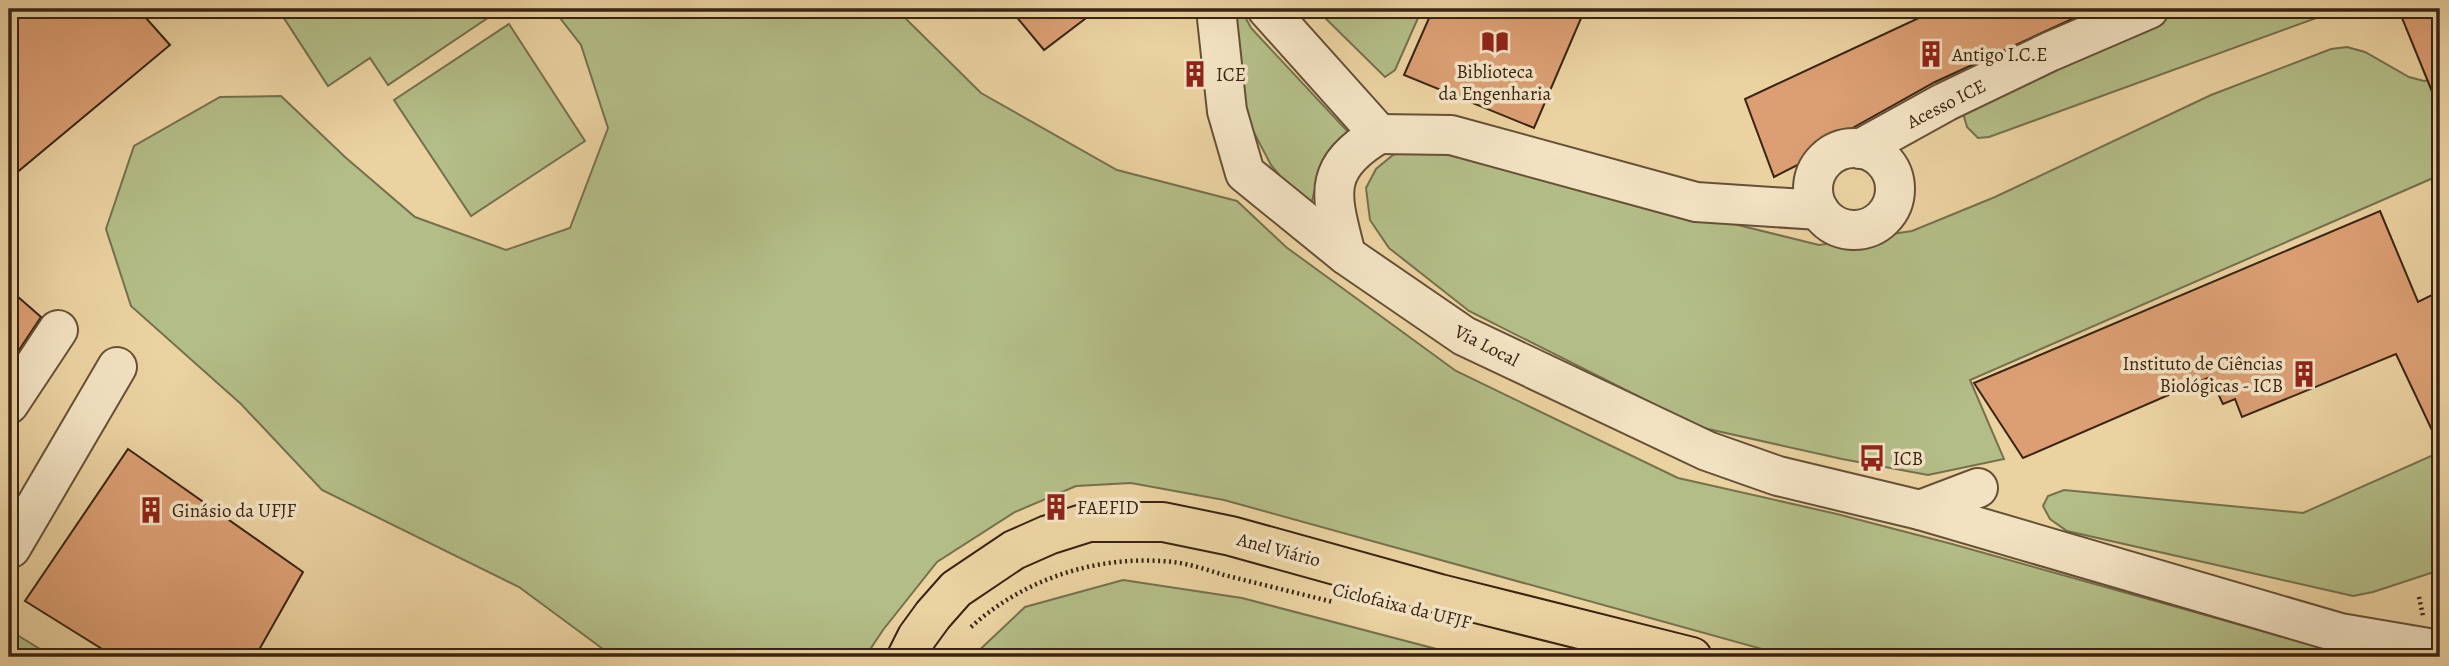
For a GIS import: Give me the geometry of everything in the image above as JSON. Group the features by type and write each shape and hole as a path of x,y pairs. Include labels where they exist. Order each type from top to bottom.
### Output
{"main road":[{"name":"Anel Viário","path":"907,657 917,637 956,589 1014,550 1048,535 1089,522 1163,522 1231,536 1440,594 1692,657"}],"lane":[{"name":"Via Local","path":"1216,9 1227,111 1245,173 1346,255 1464,336 1707,452 1777,476 1920,510 2340,633 2433,652"},
{"path":"1267,9 1379,134"},
{"name":"Acesso ICE","path":"1860,149 1945,102 2049,52 2149,9"},
{"path":"1346,255 1333,195 1337,176 1347,158 1379,134 1451,135 1696,202 1819,210"},
{"path":"1846,149 1860,149 1871,152 1890,168 1895,193 1892,206 1885,217 1875,225 1850,230 1827,220 1819,210 1814,185 1817,172 1834,153 1846,149"},
{"path":"9,404 58,330"},
{"path":"11,548 117,368"},
{"path":"1920,510 1978,488"}],"path":[{"name":"Ciclofaixa da UFJF","path":"964,633 993,608 1037,583 1063,573 1115,563 1174,562 1345,605"}],"green space":[{"path":"278,9 501,9 388,85 370,58 328,86"},
{"path":"553,9 896,9 981,93 1117,170 1237,201 1286,247 1456,371 1678,478 1837,514 1952,544 2355,657 1791,657 1224,500 1131,483 1076,486 1015,512 937,562 865,657 617,657 519,587 322,490 241,404 131,306 106,229 134,146 220,97 281,96 345,157 415,217 506,250 570,228 608,128 581,45"},
{"path":"1234,9 1241,9 1251,28 1350,134 1319,173 1311,205 1284,181 1271,165 1251,127 1234,61"},
{"path":"1316,9 1422,9 1395,70 1385,77"},
{"path":"2180,9 2341,9 1989,137 1978,138 1967,127 1963,113 1968,103"},
{"path":"509,24 585,141 471,216 394,100"},
{"path":"2347,47 2365,52 2409,77 2424,81 2440,78 2440,175 1970,380 2004,459 1928,475 1699,427 1469,311 1389,248 1370,220 1366,188 1376,169 1393,155 1422,147 1819,245 1912,231 1995,197 2211,95 2331,49"},
{"path":"2440,452 2440,570 2353,596 2067,531 2050,519 2043,506 2048,496 2064,490 2303,513"},
{"path":"1123,580 1242,598 1467,657 972,657 1025,607"},
{"path":"9,630 53,657 9,657"}],"building":[{"path":"9,9 138,9 170,45 9,179"},
{"path":"1010,9 1098,9 1044,50"},
{"name":"Biblioteca da Engenharia","path":"1433,9 1585,9 1534,128 1404,75"},
{"name":"Antigo I.C.E","path":"1938,9 2094,9 1935,82 1849,130 1839,144 1774,177 1745,99"},
{"path":"2417,9 2440,9 2440,111 2402,18"},
{"path":"2380,211 2418,302 2440,291 2440,447 2396,354 2242,417 2235,399 2223,404 2210,377 2023,458 1974,383"},
{"path":"9,289 41,317 9,365"},
{"name":"Ginásio da UFJF","path":"128,449 303,572 255,657 115,657 25,601"}],"place":[{"name":"Biblioteca da Engenharia","path":"1495,42"},
{"name":"Antigo I.C.E","path":"1931,54"},
{"name":"ICE","path":"1195,74"},
{"name":"Instituto de Ciências Biológicas - ICB","path":"2304,374"},
{"name":"ICB","path":"1872,458"},
{"name":"FAEFID","path":"1056,507"},
{"name":"Ginásio da UFJF","path":"151,510"}]}
